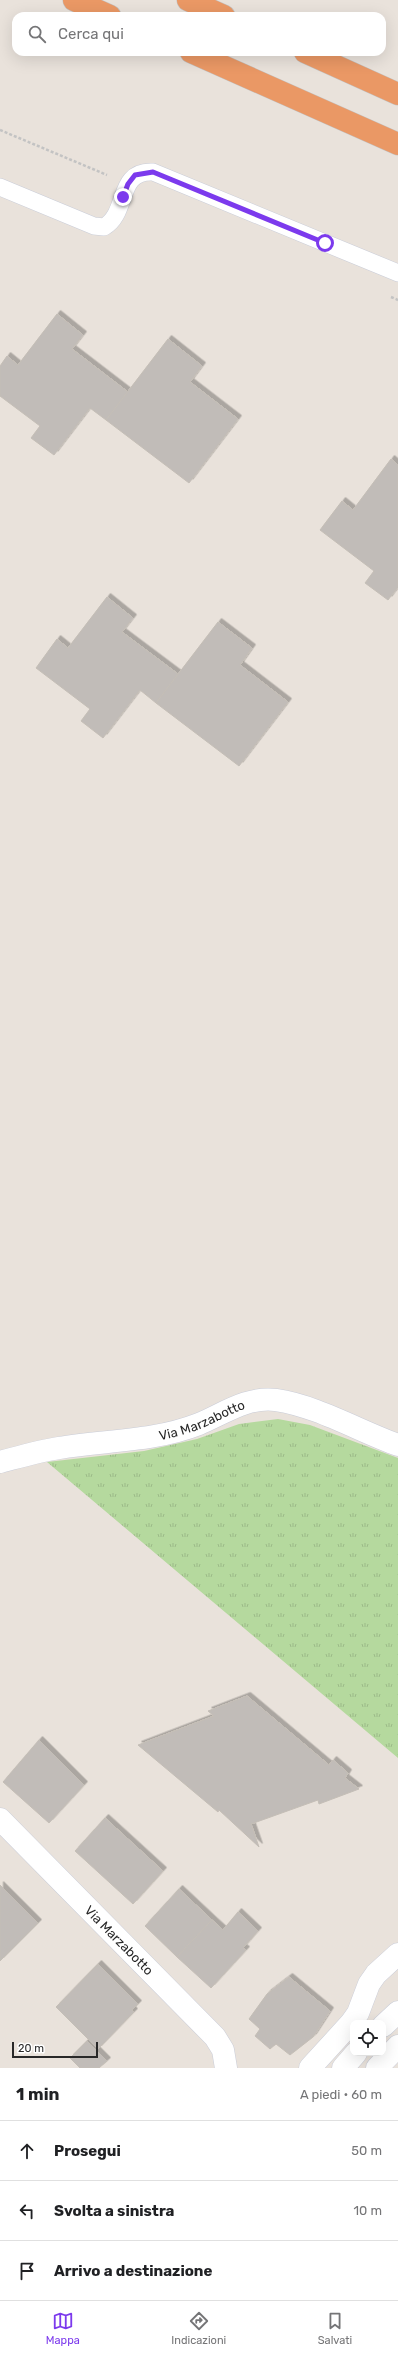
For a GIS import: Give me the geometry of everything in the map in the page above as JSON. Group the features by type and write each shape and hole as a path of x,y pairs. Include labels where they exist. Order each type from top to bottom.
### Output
{"highway":[{"path":"74,0 101,12"},
{"path":"188,0 215,12"},
{"path":"200,56 398,144"},
{"path":"314,56 398,94"}],"street":[{"name":"Via Marzabotto","path":"0,1462 58,1448 162,1436 199,1423 239,1405 265,1400 275,1400 298,1405 398,1445"},
{"name":"Via Marzabotto","path":"0,1819 215,2037 224,2050 226,2068"},
{"path":"310,2068 351,2023 358,2013 369,1984 376,1974 398,1954"},
{"path":"386,2023 398,2012"},
{"path":"377,2068 398,2046"},
{"path":"343,2068 353,2056"}],"lane":[{"path":"0,187 94,226 104,227 114,217 131,179 140,173 153,172 398,273"}],"green space":[{"path":"278,1419 310,1425 398,1458 398,1758 47,1462 144,1451 197,1439 239,1424"}],"building":[{"path":"57,314 83,335 72,349 128,392 106,420 90,408 54,455 31,438 40,426 0,396 0,366 7,356 18,365"},
{"path":"168,339 202,366 190,382 238,419 189,483 106,420"},
{"path":"391,459 398,465 398,587 388,600 365,583 374,571 320,530 342,501 353,510"},
{"path":"107,597 133,618 122,632 178,674 156,703 140,690 103,738 81,721 90,709 36,668 57,639 68,648"},
{"path":"218,622 252,648 240,665 288,702 239,766 156,703"},
{"path":"247,1696 329,1765 333,1760 348,1773 345,1778 359,1789 319,1804 318,1800 251,1824 259,1847 219,1810 218,1812 138,1745 214,1716 208,1711"},
{"path":"39,1740 84,1785 49,1823 3,1782"},
{"path":"105,1818 163,1871 133,1904 75,1851"},
{"path":"0,1885 38,1923 0,1961"},
{"path":"179,1889 212,1920 177,1957 145,1926"},
{"path":"238,1912 258,1931 243,1948 246,1950 211,1988 177,1957 212,1920 223,1930"},
{"path":"98,1964 138,2004 132,2010 134,2012 98,2049 56,2007"},
{"path":"289,1977 330,2011 313,2037 290,2055 276,2044 270,2049 255,2036 260,2029 249,2019 267,1994"},
{"path":"87,2041 107,2061 99,2068 80,2068 70,2058"}],"route":[{"path":"123,197 128,184 135,175 153,172 166,176 325,243"}]}
